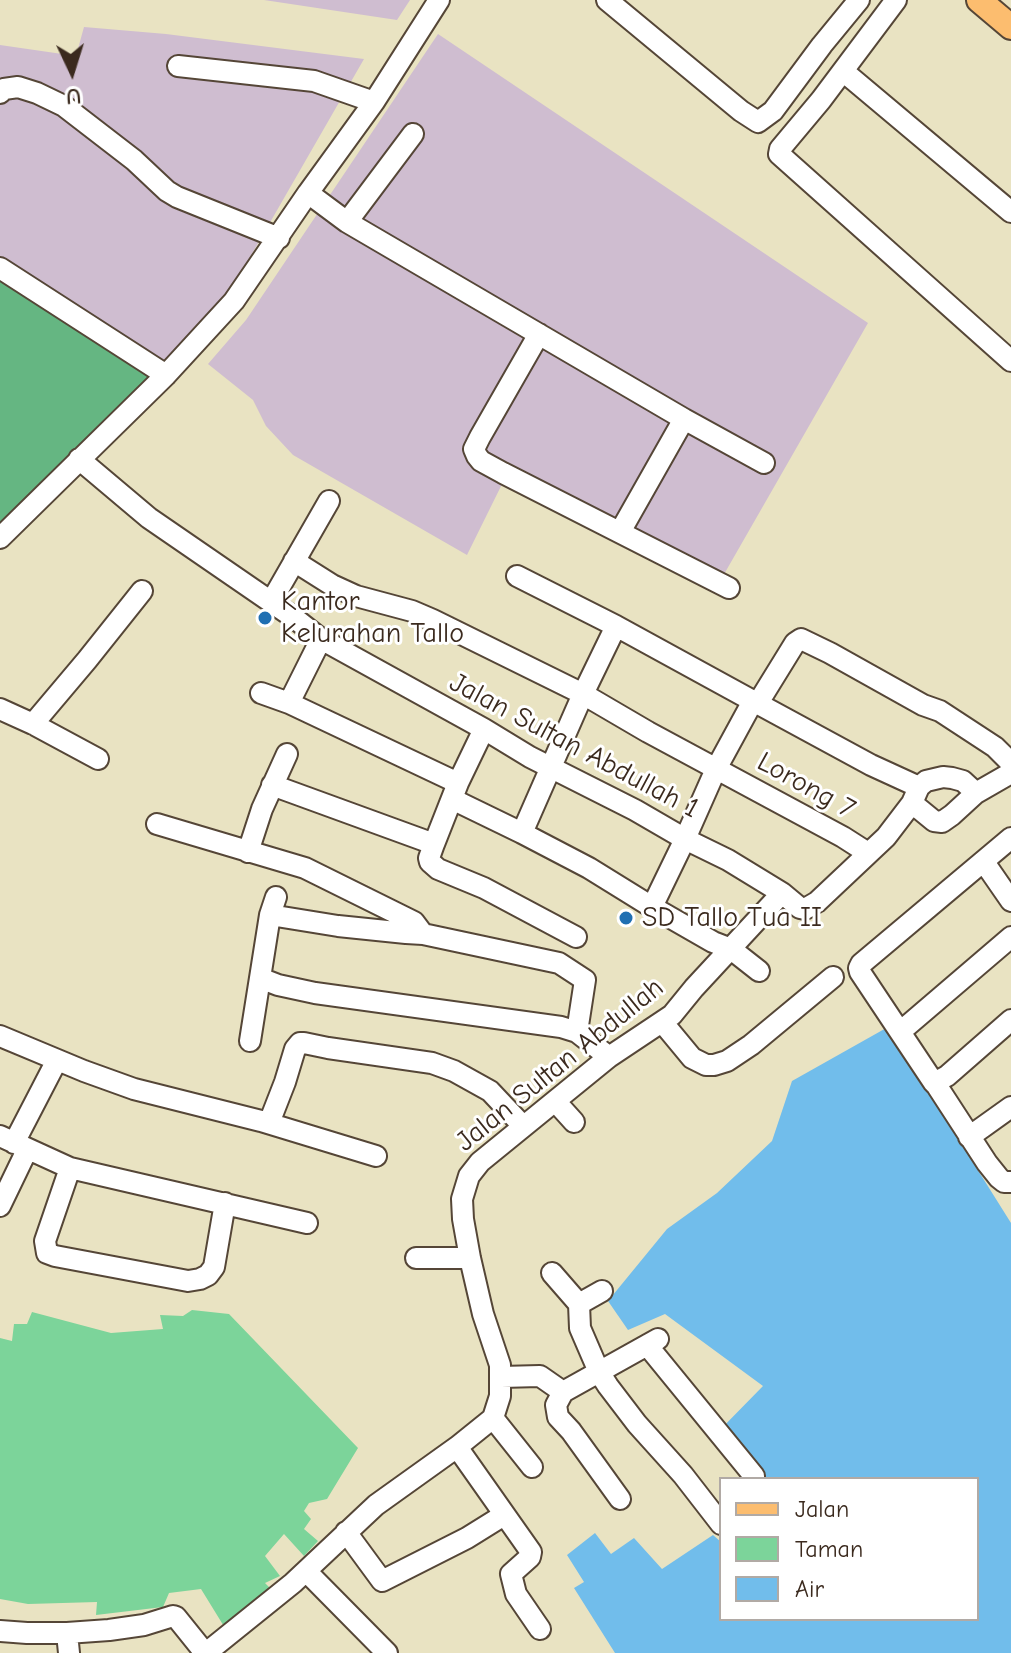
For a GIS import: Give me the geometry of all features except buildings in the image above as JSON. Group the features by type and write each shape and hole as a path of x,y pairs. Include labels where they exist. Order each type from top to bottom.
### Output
{"main road":[{"path":"979,0 1011,27"}],"street":[{"path":"0,538 166,375 234,301 374,102 439,0"},
{"path":"607,0 758,122 773,111 859,0"},
{"path":"896,0 780,149 779,155 1011,361"},
{"path":"178,66 314,81 374,102"},
{"path":"843,71 1011,212"},
{"path":"0,93 4,89 18,87 64,106 134,160 167,191 279,238"},
{"path":"347,222 413,134"},
{"path":"308,193 347,222 764,463"},
{"path":"0,268 166,375"},
{"path":"539,334 480,437 475,453 481,461 729,588"},
{"path":"620,532 684,419"},
{"name":"Jalan Sultan Abdullah 1","path":"79,459 149,518 321,639 551,768 728,860 782,893 800,908 817,902 886,837 916,795"},
{"path":"271,602 329,501"},
{"name":"Lorong 7","path":"294,561 332,585 356,596 433,620 583,694 868,853"},
{"path":"517,576 616,626 871,765 916,795 934,821 942,822 982,790 1011,773"},
{"path":"33,724 142,591"},
{"path":"522,833 616,626"},
{"path":"289,703 321,639"},
{"path":"652,907 716,769 755,702 795,643 801,639 957,721 995,747 1011,763"},
{"path":"261,693 289,703 455,791 522,833 589,868 713,942 731,949 759,971"},
{"path":"0,709 98,759"},
{"path":"484,729 429,858 434,866 484,888 576,937"},
{"path":"248,852 272,785 287,754"},
{"path":"916,795 926,781 943,777 963,781 982,790"},
{"path":"272,785 434,844"},
{"path":"157,824 305,868 414,922 423,934"},
{"path":"1011,838 859,966 860,972 969,1137 999,1178 1011,1182"},
{"path":"984,862 1011,901"},
{"name":"Jalan Sultan Abdullah","path":"493,1418 500,1396 501,1377 497,1352 483,1314 463,1219 462,1199 469,1176 480,1162 609,1057 672,1015 782,893"},
{"path":"250,1041 273,906 338,926 423,934 564,965 585,980 577,1032"},
{"path":"900,1032 1008,945"},
{"path":"663,1023 692,1058 706,1065 714,1065 727,1061 751,1045 833,977"},
{"path":"260,978 315,993 529,1022 577,1032 609,1057"},
{"path":"935,1083 1011,1020"},
{"path":"0,1036 134,1089 269,1123 376,1156"},
{"path":"269,1123 295,1049 304,1043 432,1063 454,1071 490,1091 523,1126"},
{"path":"0,1206 14,1143 57,1060"},
{"path":"555,1101 574,1122"},
{"path":"969,1137 1011,1107"},
{"path":"14,1143 70,1168 307,1223"},
{"path":"70,1168 45,1241 47,1253 55,1256 188,1281 200,1279 214,1267 225,1203"},
{"path":"416,1258 470,1258"},
{"path":"552,1273 579,1304 580,1328 599,1372 637,1424 719,1521"},
{"path":"579,1304 602,1291"},
{"path":"620,1499 558,1417 556,1405 563,1392 653,1342 754,1476"},
{"path":"501,1377 540,1376 563,1392"},
{"path":"0,1631 68,1643 173,1616 205,1653 306,1571 376,1505 493,1418 532,1467"},
{"path":"457,1447 531,1552 530,1557 512,1572 512,1579 520,1602 540,1629"},
{"path":"346,1532 382,1581 467,1538 504,1515"},
{"path":"306,1571 387,1653"}],"shaded area":[{"path":"264,0 410,0 397,20"},
{"path":"84,27 364,59 230,292 163,361 0,257 0,45 76,56"},
{"path":"438,34 868,323 719,583 506,476 467,555 293,455 266,426 253,400 208,364 246,320"}],"green space":[{"path":"0,258 131,340 157,363 153,375 0,523"},
{"path":"192,1310 229,1314 358,1448 327,1499 309,1503 304,1511 311,1519 304,1529 318,1541 304,1556 284,1534 265,1556 280,1576 265,1583 272,1590 225,1628 201,1589 169,1593 163,1607 96,1615 97,1602 28,1604 0,1599 0,1338 12,1341 14,1324 27,1324 32,1312 111,1333 163,1329 160,1315 183,1316"}],"water":[{"path":"888,1027 1011,1223 1011,1653 615,1653 574,1588 584,1582 567,1555 595,1533 611,1554 634,1538 662,1569 713,1535 719,1540 719,1621 979,1621 979,1477 746,1477 715,1435 763,1386 665,1314 628,1330 608,1301 667,1229 717,1193 772,1141 792,1081"}],"place":[{"name":"Kantor Kelurahan Tallo","path":"265,618"},
{"name":"SD Tallo Tua II","path":"626,918"}]}
